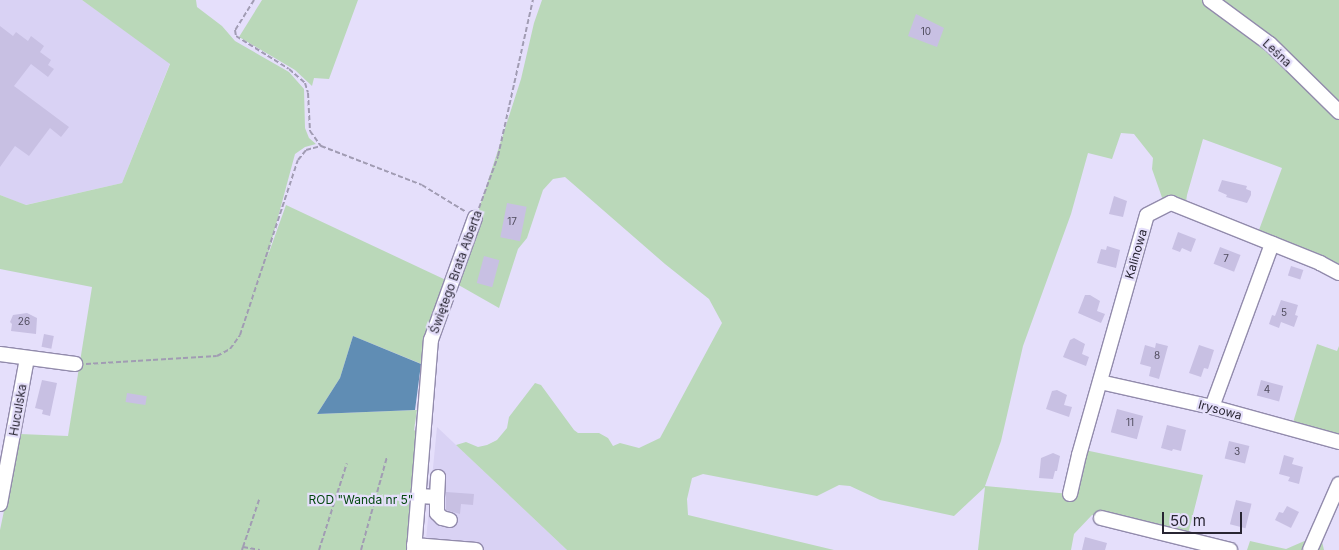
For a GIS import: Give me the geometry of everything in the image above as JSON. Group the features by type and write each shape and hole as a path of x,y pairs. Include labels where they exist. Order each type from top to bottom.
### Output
{"street":[{"name":"Leśna","path":"1210,0 1270,44 1339,112"},
{"name":"Kalinowa","path":"1070,494 1079,455 1147,215 1171,203 1339,273"},
{"name":"Świętego Brata Alberta","path":"414,548 431,340 475,218"},
{"path":"1212,407 1272,244"},
{"path":"0,354 75,364"},
{"name":"Huculska","path":"1,496 27,358"},
{"name":"Irysowa","path":"1100,382 1212,407 1339,442"},
{"path":"438,477 437,513 441,517 450,520"},
{"path":"1310,550 1339,484"},
{"path":"419,496 437,497"},
{"path":"1101,518 1230,550"},
{"path":"414,548 476,550"}],"path":[{"path":"254,0 236,30 236,36 289,69 305,83 308,93 310,131 320,146 422,186 475,218"},
{"name":"Świętego Brata Alberta","path":"475,218 498,156 533,0"},
{"path":"75,364 217,356 230,349 240,335 298,160 306,150 320,146"},
{"path":"360,550 387,457"},
{"path":"319,550 347,464"},
{"path":"259,500 243,549 260,550"}],"shaded area":[{"path":"0,0 82,0 170,63 122,183 25,205 0,195"},
{"path":"437,427 491,478 567,550 425,550"}],"green space":[{"name":"ROD \"Wanda nr 5\"","path":"82,0 196,0 197,7 222,26 235,41 289,72 304,89 305,128 309,138 316,144 305,147 295,154 267,258 286,205 448,281 424,365 353,336 340,378 317,414 417,410 414,430 418,433 409,550 0,550 0,530 20,434 68,436 92,287 0,269 0,195 26,205 122,183 170,64"},
{"path":"262,0 358,0 329,79 314,78 312,86 295,70 239,37"},
{"path":"542,0 1339,0 1339,274 1256,238 1282,168 1203,139 1187,195 1185,209 1165,206 1152,169 1153,158 1134,134 1121,133 1112,159 1088,153 1071,214 1023,346 1001,441 985,486 1070,494 1080,449 1203,475 1187,538 1092,515 1074,534 1071,550 978,550 985,487 954,516 880,500 850,486 839,485 817,496 703,474 692,478 687,499 688,515 834,550 567,550 456,445 466,442 478,447 497,440 507,428 509,417 535,383 541,385 578,433 599,433 608,438 613,446 620,443 639,448 660,438 722,323 709,299 665,264 565,177 553,179 543,190 527,238 518,249 499,308 455,283 521,79 534,23"},
{"path":"1317,344 1337,351 1339,346 1339,442 1291,429"},
{"path":"1319,529 1324,550 1247,550 1250,541 1286,549 1316,536"}],"water":[{"path":"353,336 421,364 415,410 317,414 340,378"}],"building":[{"path":"916,14 944,28 937,47 908,36"},
{"path":"0,26 13,36 16,32 28,41 31,36 44,46 40,52 51,60 48,65 54,69 48,77 31,64 14,86 69,127 61,137 50,128 29,156 15,146 0,167"},
{"path":"1222,180 1247,186 1246,189 1251,191 1251,195 1247,203 1226,197 1227,195 1218,191"},
{"path":"1114,196 1127,201 1123,217 1109,214"},
{"path":"507,203 527,207 520,241 500,237"},
{"path":"1178,232 1196,239 1191,252 1182,248 1180,252 1172,249"},
{"path":"1107,246 1120,250 1116,268 1097,263 1101,249 1106,250"},
{"path":"1220,247 1241,255 1234,272 1214,264"},
{"path":"484,256 499,260 492,287 477,283"},
{"path":"1291,266 1303,270 1300,280 1288,276"},
{"path":"1085,295 1090,295 1100,301 1097,311 1105,314 1101,323 1078,313"},
{"path":"1281,300 1298,305 1295,315 1298,316 1294,327 1281,322 1279,328 1269,324 1272,315 1275,316"},
{"path":"27,313 37,318 36,334 11,331 12,324 10,322 13,315"},
{"path":"44,334 54,336 51,349 42,347"},
{"path":"1074,338 1085,344 1082,354 1089,357 1086,366 1063,357 1070,340"},
{"path":"1156,343 1168,346 1159,379 1149,376 1151,367 1140,364 1145,345 1155,348"},
{"path":"1199,345 1214,350 1208,369 1204,368 1201,377 1189,373"},
{"path":"42,380 57,383 50,416 42,414 43,410 35,408"},
{"path":"1261,380 1283,386 1279,401 1257,395"},
{"path":"1057,390 1067,395 1064,405 1072,407 1069,417 1046,409 1052,391"},
{"path":"127,393 147,396 145,405 126,402"},
{"path":"1117,409 1143,416 1137,439 1111,432"},
{"path":"1167,425 1186,430 1181,451 1161,448"},
{"path":"1229,441 1249,446 1245,464 1225,458"},
{"path":"1053,453 1060,456 1053,479 1039,478 1041,458"},
{"path":"1284,455 1294,458 1292,464 1303,467 1299,484 1288,481 1290,477 1279,474"},
{"path":"446,492 474,494 473,505 461,504 460,514 446,510"},
{"path":"1236,500 1252,504 1245,528 1230,524"},
{"path":"1287,506 1299,512 1291,528 1275,520 1279,512 1283,513"},
{"path":"1085,537 1107,543 1105,550 1082,550"}]}
